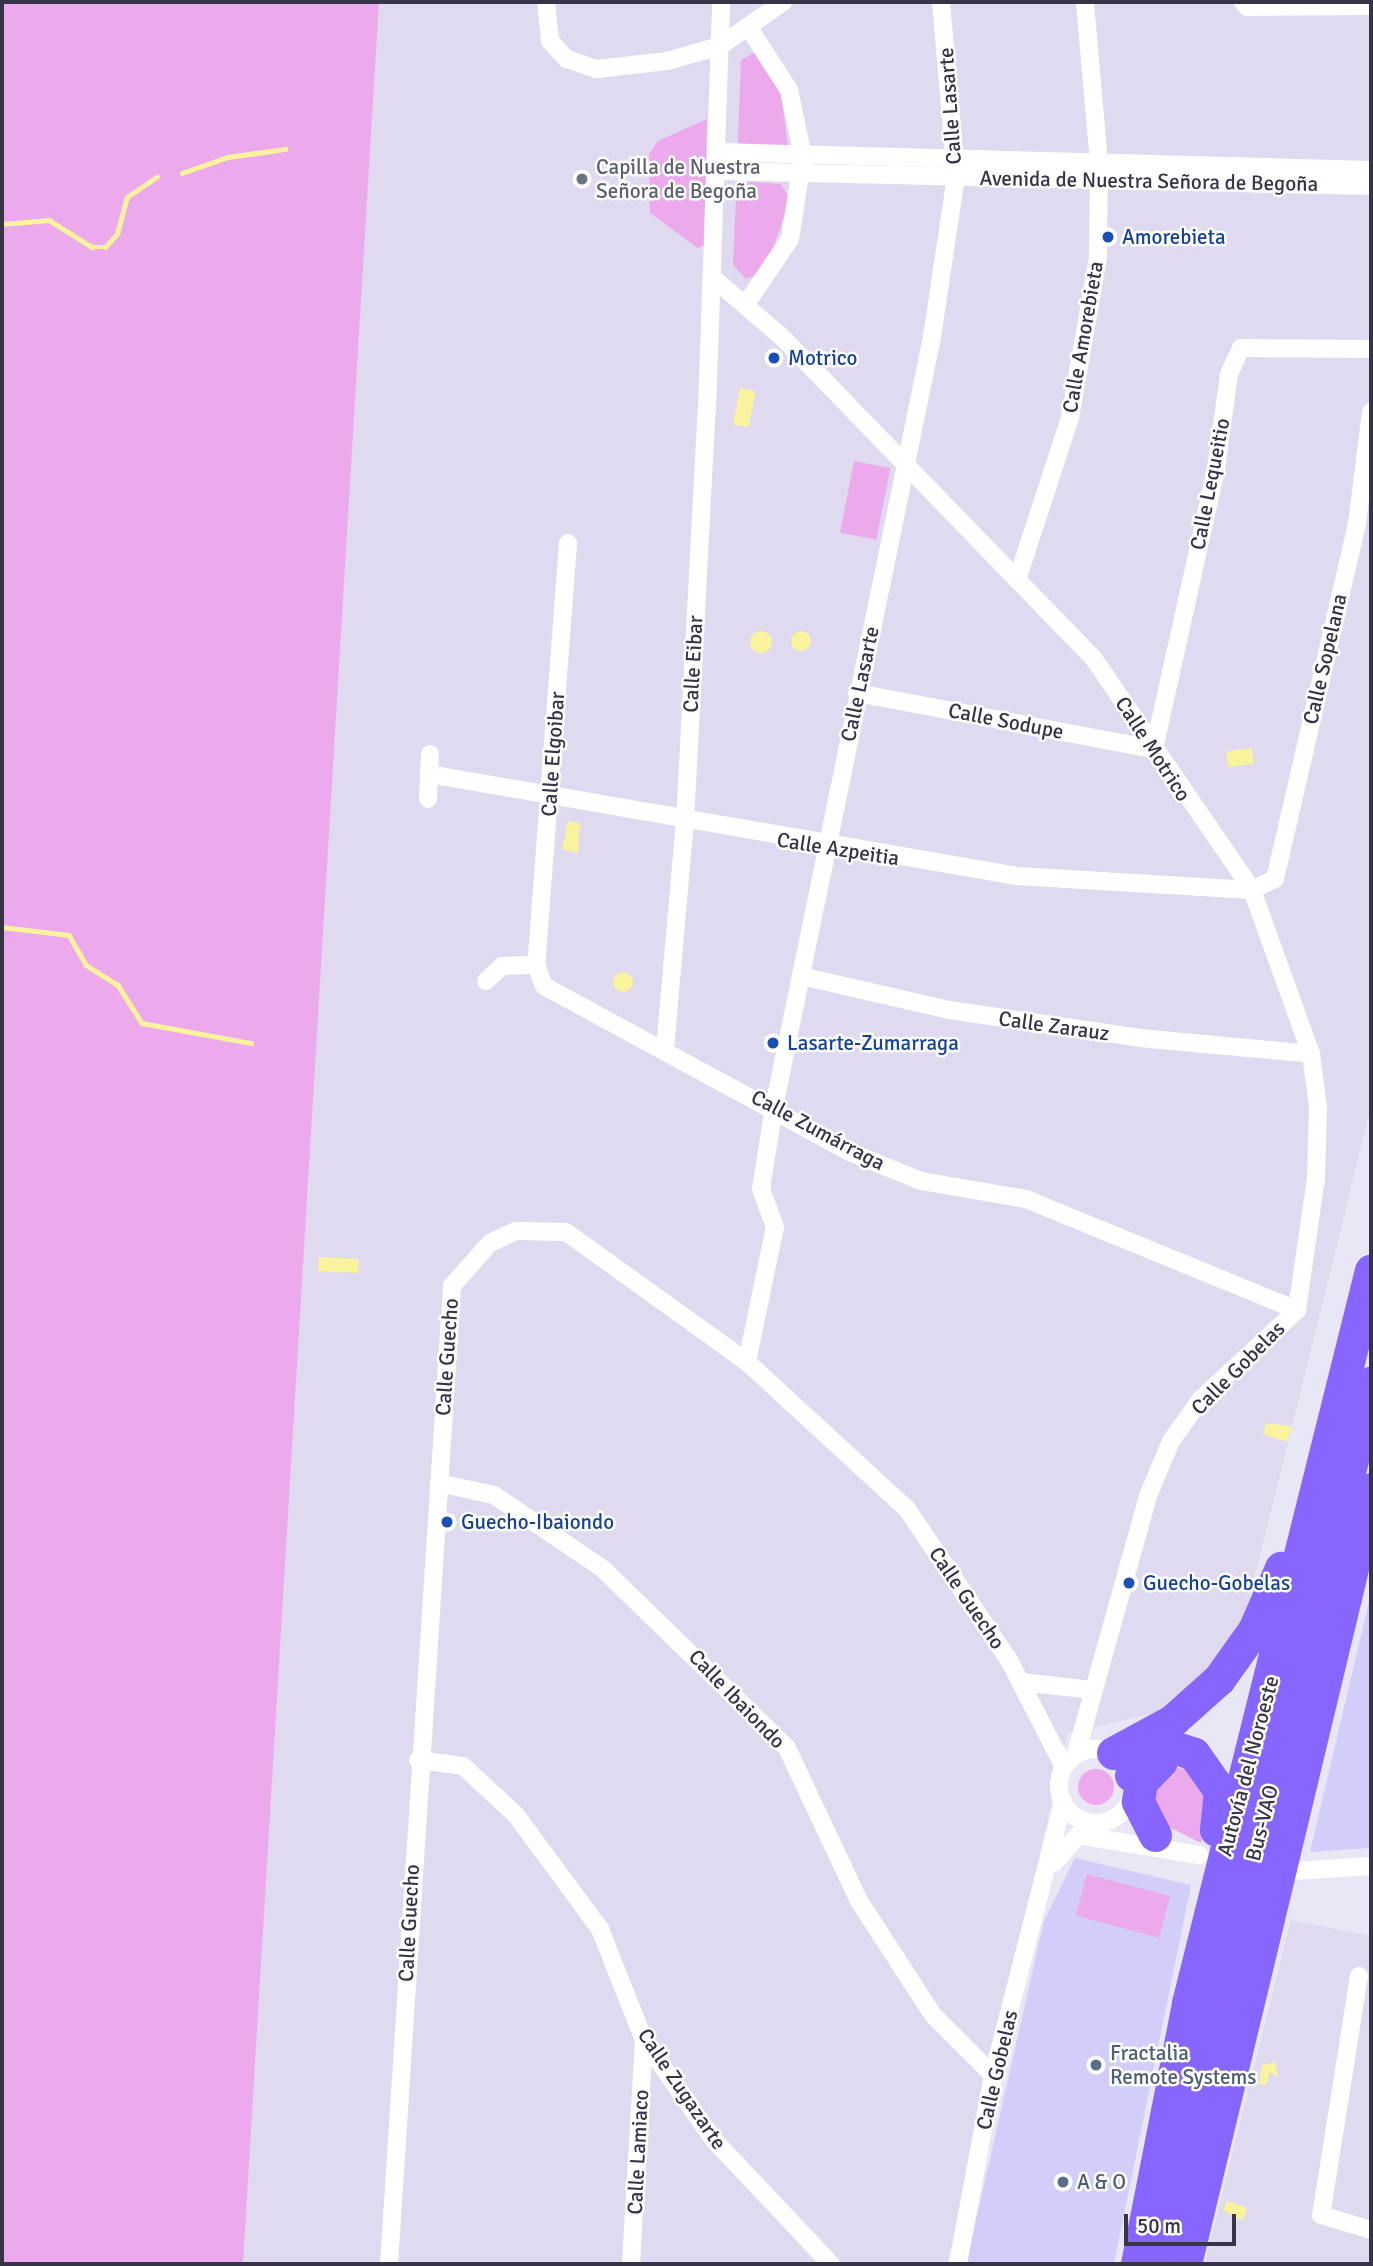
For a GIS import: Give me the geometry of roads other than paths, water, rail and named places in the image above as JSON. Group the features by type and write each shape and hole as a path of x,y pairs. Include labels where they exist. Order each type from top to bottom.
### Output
{"highway":[{"name":"Autovía del Noroeste","path":"1137,2264 1217,1879 1371,1270"},
{"name":"Bus-VAO","path":"1161,2264 1210,2035 1371,1383"},
{"path":"1185,2264 1371,1489"},
{"path":"1115,1759 1172,1721 1219,1679 1254,1630 1296,1516 1316,1495"},
{"path":"1115,1759 1144,1758 1173,1747 1204,1763 1220,1791 1217,1879"},
{"path":"1160,1842 1138,1805 1146,1775 1169,1758 1204,1763"}],"street":[{"path":"546,2 550,41 567,59 596,69 667,61 720,46 783,2"},
{"name":"Calle Eibar","path":"665,1049 685,822 713,278 721,2"},
{"name":"Calle Lasarte","path":"747,1362 775,1227 761,1189 774,1107 857,693 907,466 956,168 941,2"},
{"name":"Calle Amorebieta","path":"1017,580 1070,418 1098,258 1099,171 1085,2"},
{"path":"1243,2 1247,7 1371,6"},
{"path":"746,304 790,239 803,174 803,156 789,90 749,28"},
{"name":"Avenida de Nuestra Señora de Begoña","path":"717,152 956,168 1099,171 1371,170"},
{"name":"Avenida de Nuestra Señora de Begoña","path":"716,171 803,174 956,168"},
{"name":"Avenida de Nuestra Señora de Begoña","path":"1099,171 1371,186"},
{"name":"Calle Motrico","path":"713,278 746,304 1094,659 1252,890 1311,1054 1318,1107 1316,1178 1297,1310"},
{"name":"Calle Lequeitio","path":"1154,749 1216,469 1228,374 1241,348 1371,349"},
{"name":"Calle Sopelana","path":"1252,890 1275,879 1357,524 1371,412"},
{"name":"Calle Elgoibar","path":"536,965 551,796 568,543"},
{"name":"Calle Sodupe","path":"857,693 1154,749"},
{"path":"428,799 430,754"},
{"name":"Calle Azpeitia","path":"429,774 828,848 1017,876 1252,890"},
{"path":"486,981 502,966 536,965"},
{"name":"Calle Zumárraga","path":"536,965 544,986 774,1107 852,1153 921,1181 1026,1199 1297,1310"},
{"name":"Calle Zarauz","path":"801,976 949,1010 1140,1038 1311,1054"},
{"name":"Calle Guecho","path":"389,2264 418,1760 452,1286 490,1243 516,1231 566,1232 588,1243 747,1362 907,1510 1070,1761"},
{"name":"Calle Gobelas","path":"958,2264 993,2075 1045,1878 1070,1761 1148,1496 1171,1441 1201,1399 1297,1310"},
{"name":"Calle Ibaiondo","path":"439,1483 494,1495 601,1568 787,1748 859,1901 933,2015 993,2075"},
{"path":"1021,1682 1090,1697"},
{"name":"Calle Gobelas","path":"1090,1697 1088,1733 1115,1759"},
{"path":"1070,1761 1115,1759 1126,1807 1135,1824 1160,1842"},
{"name":"Calle Zugazarte","path":"418,1760 463,1766 516,1815 600,1929 644,2040 713,2139 831,2264"},
{"path":"1063,1802 1091,1821 1160,1842"},
{"name":"Calle Gobelas","path":"1051,1852 1067,1829 1126,1807"},
{"name":"Calle Gobelas","path":"1045,1878 1065,1843 1078,1835 1160,1842"},
{"path":"1296,1871 1371,1867"},
{"path":"1359,1976 1321,2215 1371,2230"},
{"name":"Calle Lamiaco","path":"631,2264 644,2040"}],"waterway":[{"path":"182,173 228,157 285,149"},
{"path":"2,224 49,220 92,247 105,247 117,234 127,197 157,177"},
{"path":"2,927 69,935 86,965 118,985 142,1023 251,1043"}],"place":[{"name":"Capilla de Nuestra Señora de Begoña","path":"582,179"},
{"name":"Amorebieta","path":"1108,237"},
{"name":"Motrico","path":"774,358"},
{"name":"Lasarte-Zumarraga","path":"773,1043"},
{"name":"Guecho-Ibaiondo","path":"447,1522"},
{"name":"Guecho-Gobelas","path":"1129,1583"},
{"name":"Fractalia Remote Systems","path":"1096,2065"},
{"name":"A & O","path":"1063,2182"}]}
